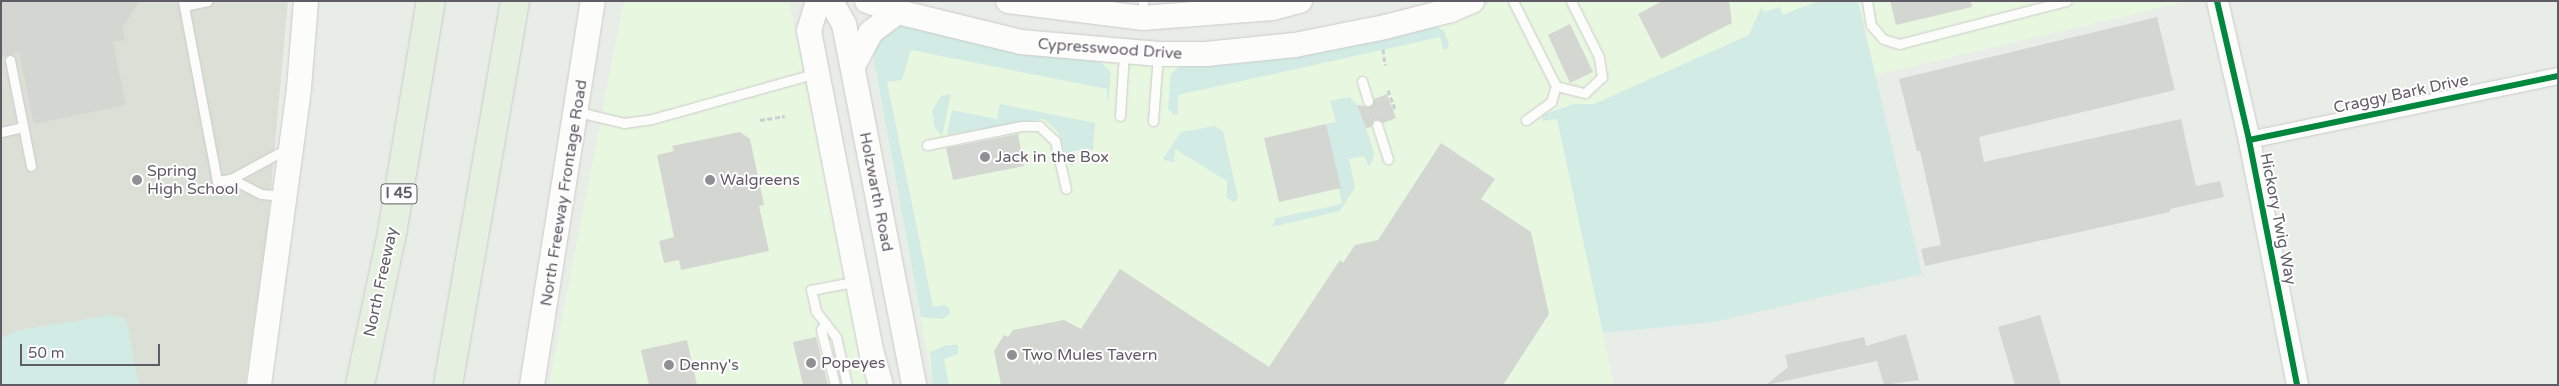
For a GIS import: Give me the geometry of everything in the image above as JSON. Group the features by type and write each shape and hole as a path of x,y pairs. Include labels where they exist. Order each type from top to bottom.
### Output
{"highway":[{"name":"North Freeway","path":"360,385 392,233 431,1"},
{"path":"448,385 516,1"}],"main road":[{"path":"259,385 291,147 306,1"},
{"name":"North Freeway Frontage Road","path":"532,385 578,112 593,1"},
{"path":"818,1 810,31 858,281 881,385"},
{"name":"Holzwarth Road","path":"831,1 844,24 914,385"},
{"name":"Cypresswood Drive","path":"868,1 898,12 1021,42 1124,53 1158,54 1206,54 1295,45 1457,4"},
{"name":"Cypresswood Drive","path":"1008,1 1142,9 1273,8 1300,1"},
{"path":"853,66 871,32 898,12"}],"street":[{"name":"Hickory Twig Way","path":"2217,1 2249,140 2297,385"},
{"name":"Craggy Bark Drive","path":"2249,140 2558,76"}],"lane":[{"path":"207,1 184,4 217,181 231,179 291,147"},
{"path":"1512,1 1556,86 1551,102 1526,120"},
{"path":"1556,86 1585,93 1602,77 1599,57 1571,1"},
{"path":"1867,1 1872,24 1883,39 1899,44 2067,1"},
{"path":"1120,116 1124,53"},
{"path":"1153,121 1158,54"},
{"path":"10,60 31,166"},
{"path":"578,112 624,123 652,119 817,73"},
{"path":"1362,81 1368,101"},
{"path":"1377,125 1388,159"},
{"path":"927,145 1021,126 1038,126 1055,141 1066,189"},
{"path":"1,132 23,127"},
{"path":"231,179 261,194 284,196"},
{"path":"847,385 836,337 816,311 811,290 858,281"},
{"path":"825,322 821,330 835,385"}],"path":[{"path":"1383,49 1385,65"},
{"path":"1388,90 1396,109"},
{"path":"760,120 785,116"}],"shaded area":[{"name":"Spring High School","path":"1,1 288,1 267,233 245,385 1,385"},
{"path":"624,1 789,1 855,324 871,385 549,385"},
{"path":"1497,1 2189,1 1871,76 1590,271 1614,385 933,385 875,69 875,44 1016,51 1101,62 1182,64 1383,38"},
{"path":"1819,1 1858,1 1922,274 1714,322 1603,333 1557,119 1543,121 1542,115 1574,104 1594,104 1749,35 1762,6 1763,12 1780,7 1782,15"},
{"path":"904,25 1016,51 1101,62 1111,72 1108,105 1107,89 911,50 902,80 887,82 933,307 944,305 950,309 950,314 943,319 921,317 873,55 875,44 890,26"},
{"path":"1433,25 1444,31 1449,44 1447,49 1444,50 1440,37 1178,95 1178,114 1174,115 1168,109 1171,74 1182,64"},
{"path":"951,94 942,136 935,128 932,111 941,96"},
{"path":"1350,97 1357,105 1374,153 1369,167 1364,156 1349,159 1355,187 1340,211 1272,227 1276,218 1342,204 1326,124 1336,122 1330,101"},
{"path":"1000,104 1095,123 1093,150 1072,151 1073,166 1068,164 1059,133 1044,119 947,135 952,110 997,119"},
{"path":"1215,126 1223,131 1238,198 1234,202 1227,198 1227,181 1175,149 1174,163 1163,159 1181,132"},
{"path":"112,315 126,319 139,385 1,385 1,338 20,330"},
{"path":"947,345 958,345 958,354 944,359 949,385 933,385 930,352"}],"building":[{"path":"1,1 140,1 123,27 125,40 113,42 126,105 34,124 19,53 1,57"},
{"path":"1662,1 1729,1 1732,23 1661,59 1638,14"},
{"path":"1890,1 1971,1 1972,7 1896,25"},
{"path":"2157,17 2175,90 1979,137 1984,162 2181,119 2196,186 2220,181 2224,197 2170,209 2170,212 1925,266 1921,249 1941,245 1920,151 1917,151 1899,79"},
{"path":"1570,24 1593,72 1570,83 1548,35"},
{"path":"1387,94 1396,118 1383,123 1375,119 1371,127 1366,128 1357,105 1370,107 1374,99"},
{"path":"1326,124 1341,188 1279,202 1264,138"},
{"name":"Walgreens","path":"740,132 750,139 764,205 759,206 769,251 681,270 679,260 664,263 659,241 674,237 657,155 674,151 672,146"},
{"name":"Jack in the Box","path":"1018,134 1024,166 953,180 946,148"},
{"path":"1441,143 1495,179 1481,199 1531,232 1549,314 1503,385 1001,385 994,351 1004,335 1008,337 1013,330 1064,320 1081,329 1120,269 1269,367 1340,260 1343,263 1355,245 1378,240"},
{"path":"2040,315 2061,385 2015,385 1998,327"},
{"path":"1906,334 1919,380 1884,385 1877,361 1766,385 1788,367 1785,355 1864,337 1866,346"},
{"name":"Popeyes","path":"816,337 828,385 803,385 793,342"},
{"name":"Denny's","path":"687,340 697,385 649,385 641,350"}],"cycle path":[{"path":"2217,1 2249,140 2297,385"},
{"path":"2249,140 2558,76"}],"place":[{"name":"Jack in the Box","path":"985,157"},
{"name":"Spring High School","path":"137,180"},
{"name":"Walgreens","path":"710,180"},
{"name":"Two Mules Tavern","path":"1012,355"},
{"name":"Popeyes","path":"811,363"},
{"name":"Denny's","path":"669,365"}]}
